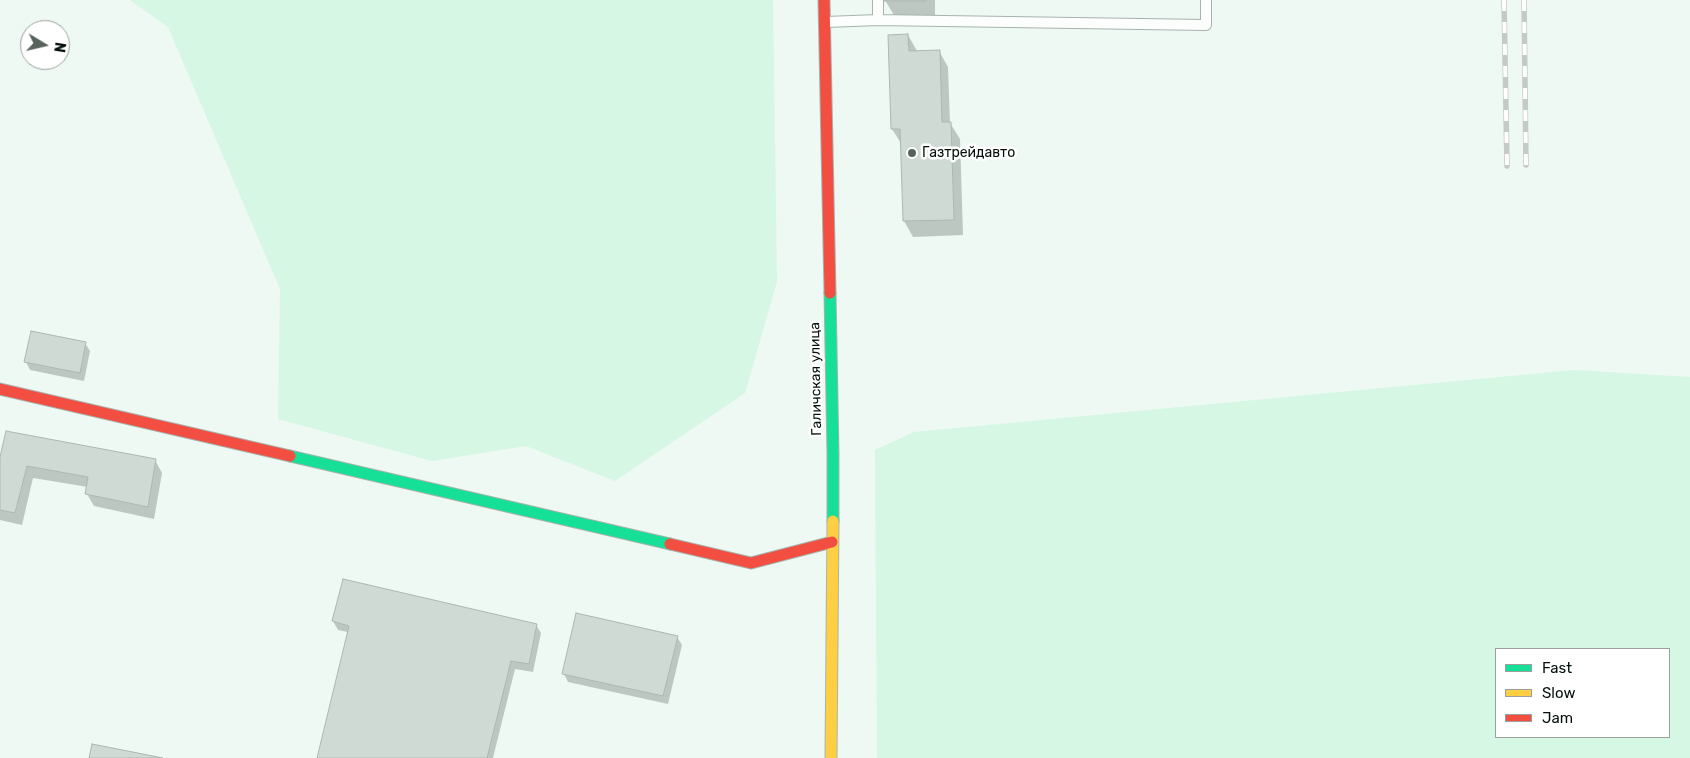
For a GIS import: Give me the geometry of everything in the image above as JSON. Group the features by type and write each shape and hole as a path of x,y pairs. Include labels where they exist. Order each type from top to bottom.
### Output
{"street":[{"name":"Галичская улица","path":"824,0 833,445 831,758"},
{"path":"0,389 751,563 832,542"}],"lane":[{"path":"878,0 878,20"},
{"path":"824,22 878,20 1206,25 1206,0"}],"green space":[{"path":"130,0 773,0 777,281 745,393 615,481 526,446 432,461 278,419 280,289 168,27"},
{"path":"1574,370 1690,377 1690,758 877,758 875,450 914,432"}],"building":[{"path":"926,0 926,1 884,1"},
{"path":"908,34 909,51 940,50 942,122 951,122 954,220 903,221 900,129 891,129 888,35"},
{"path":"31,331 86,342 80,373 24,362"},
{"path":"6,431 156,459 148,507 85,494 88,477 27,466 15,513 0,510 0,457"},
{"path":"343,579 537,624 529,664 511,661 487,758 317,758 349,626 332,621"},
{"path":"576,613 678,636 663,696 562,674"},
{"path":"92,744 163,758 89,758"}],"railway":[{"path":"1504,0 1507,166"},
{"path":"1524,0 1526,165"}],"traffic: fast":[{"path":"830,293 833,521"},
{"path":"290,456 670,544"}],"traffic: slow":[{"path":"831,758 833,521"}],"traffic: jam":[{"path":"824,0 830,293"},
{"path":"0,389 290,456"},
{"path":"670,544 751,563 832,542"}],"place":[{"name":"Газтрейдавто","path":"912,153"}]}
